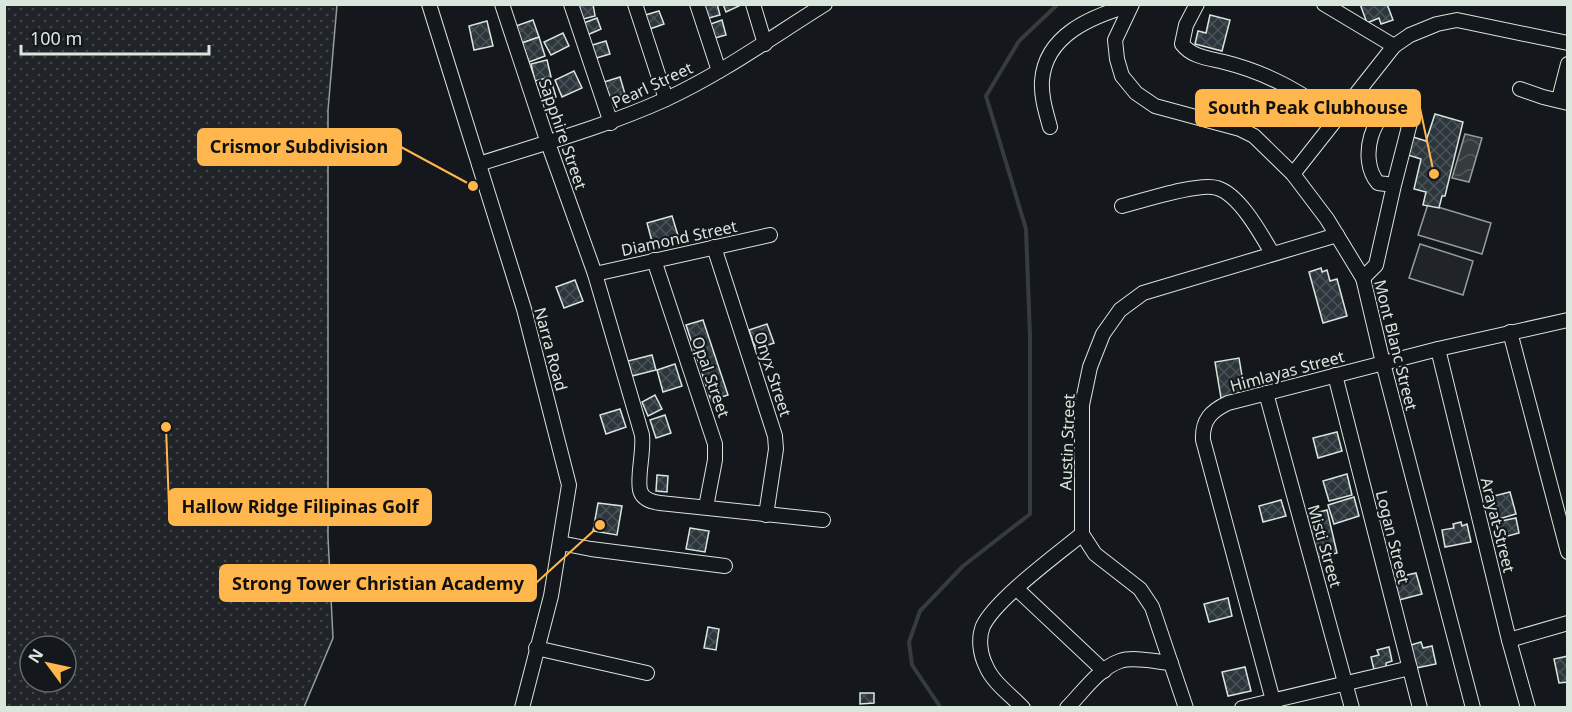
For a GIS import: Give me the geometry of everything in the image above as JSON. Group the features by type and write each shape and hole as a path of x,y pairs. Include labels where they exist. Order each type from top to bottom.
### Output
{"street":[{"name":"Narra Road","path":"429,4 524,309 569,485 551,596 522,708"},
{"name":"Sapphire Street","path":"502,4 595,274 642,435 644,448 640,491 652,502 823,520"},
{"path":"571,4 611,123"},
{"path":"635,4 666,99"},
{"path":"697,4 719,71"},
{"path":"753,4 765,44"},
{"path":"1197,4 1182,36 1182,44 1189,53 1246,67 1295,89 1338,117"},
{"path":"1324,4 1394,46"},
{"path":"1050,127 1044,105 1042,80 1050,54 1062,37 1082,24 1131,5"},
{"name":"Mont Blanc Street","path":"1131,5 1115,40 1122,76 1136,93 1155,106 1240,129 1254,136 1293,174 1337,235 1363,278 1473,708"},
{"name":"Pearl Street","path":"479,164 611,123 666,99 765,44 817,7"},
{"path":"1293,174 1394,46 1410,35 1437,24 1457,20 1568,43"},
{"path":"1520,89 1563,101 1568,64"},
{"path":"1363,278 1376,265 1411,119 1409,110 1404,104 1394,105 1385,112 1375,126 1370,142 1369,161 1373,176 1378,183 1394,185"},
{"path":"1122,206 1201,187 1215,187 1227,192 1237,202 1261,234 1272,254"},
{"name":"Diamond Street","path":"595,274 770,235"},
{"name":"Austin Street","path":"1082,534 1082,405 1090,367 1103,334 1119,310 1143,293 1337,235"},
{"name":"Onyx Street","path":"714,247 775,436 776,449 766,514"},
{"name":"Opal Street","path":"654,260 715,444 715,460 706,507"},
{"name":"Himlayas Street","path":"1274,704 1203,440 1202,430 1206,419 1215,409 1228,403 1438,349 1568,320"},
{"path":"1510,332 1568,552"},
{"name":"Arayat Street","path":"1438,349 1509,640 1528,708"},
{"name":"Logan Street","path":"1335,375 1420,708"},
{"name":"Misti Street","path":"1266,393 1352,708"},
{"path":"1023,708 992,677 986,666 980,640 983,627 992,613 1017,589 1082,534 1095,554 1146,594 1186,708"},
{"path":"560,543 725,566"},
{"path":"1017,589 1104,671"},
{"path":"1509,640 1568,623"},
{"path":"536,648 647,673"},
{"path":"1067,708 1104,671 1119,661 1171,663"},
{"path":"1242,708 1274,704 1410,668"}],"shaded area":[{"path":"4,5 337,5 328,110 328,537 333,638 304,707 5,707"},
{"path":"1428,204 1491,223 1482,254 1418,235"},
{"path":"1420,244 1473,261 1463,295 1409,278"}],"water":[{"path":"1465,134 1482,138 1469,182 1452,178"}],"building":[{"path":"593,4 595,16 579,20 576,5"},
{"path":"701,4 717,4 720,15 705,19"},
{"path":"723,4 738,4 739,6 726,12"},
{"path":"1360,4 1387,4 1393,20 1381,24 1379,18 1367,23"},
{"path":"659,11 664,24 647,30 642,16"},
{"path":"1210,15 1230,20 1222,51 1195,44 1198,31 1206,33"},
{"path":"597,18 601,29 585,36 581,24"},
{"path":"533,20 539,37 522,43 516,26"},
{"path":"722,20 726,35 711,39 708,25"},
{"path":"487,21 493,46 474,50 469,26"},
{"path":"563,33 569,46 551,55 544,42"},
{"path":"539,37 545,56 529,62 522,43"},
{"path":"606,41 610,54 593,59 589,46"},
{"path":"547,60 551,77 535,81 531,64"},
{"path":"574,71 582,88 562,97 555,80"},
{"path":"620,77 625,94 606,99 601,83"},
{"path":"551,80 556,97 541,101 536,84"},
{"path":"1435,114 1463,122 1445,196 1442,196 1439,208 1423,205 1426,192 1414,189 1421,159 1408,155 1413,137 1426,141"},
{"path":"672,216 680,242 654,249 647,223"},
{"path":"1321,268 1322,272 1327,270 1330,281 1337,279 1347,316 1323,323 1309,272"},
{"path":"575,280 583,301 564,308 556,287"},
{"path":"703,320 728,395 711,400 686,325"},
{"path":"767,324 774,343 756,349 749,330"},
{"path":"652,355 656,370 632,376 628,361"},
{"path":"1239,358 1245,394 1221,398 1215,362"},
{"path":"675,364 682,386 663,392 657,370"},
{"path":"655,395 662,409 648,416 642,402"},
{"path":"620,409 626,427 606,434 600,415"},
{"path":"665,415 671,433 656,438 650,420"},
{"path":"1337,432 1342,451 1318,458 1313,438"},
{"path":"1347,474 1352,495 1329,501 1323,481"},
{"path":"657,475 668,476 667,492 656,491"},
{"path":"1510,492 1516,514 1492,521 1486,498"},
{"path":"1354,497 1359,516 1334,524 1328,505"},
{"path":"1281,500 1286,516 1263,522 1259,506"},
{"path":"598,503 622,506 617,535 593,531"},
{"path":"1327,510 1337,553 1316,558 1307,515"},
{"path":"1516,518 1519,533 1500,538 1496,522"},
{"path":"1461,522 1462,526 1467,524 1471,542 1445,547 1442,530 1454,528 1453,524"},
{"path":"690,528 709,531 705,552 686,549"},
{"path":"1416,573 1422,594 1399,600 1394,578"},
{"path":"1228,598 1232,616 1209,622 1204,604"},
{"path":"708,627 719,629 716,650 704,648"},
{"path":"1421,642 1423,648 1432,646 1436,664 1416,668 1411,645"},
{"path":"1389,647 1392,661 1386,663 1387,671 1375,674 1371,657 1379,655 1377,650"},
{"path":"1568,656 1568,682 1559,683 1554,659"},
{"path":"1245,667 1251,691 1228,696 1222,672"},
{"path":"860,693 874,693 874,703 860,704"}],"waterway":[{"path":"941,708 912,665 909,642 920,611 963,566 1030,514 1030,336 1026,229 986,96 1019,41 1058,4"}],"place":[{"name":"South Peak Clubhouse","path":"1434,174"},
{"name":"Crismor Subdivision","path":"473,186"},
{"name":"Hallow Ridge Filipinas Golf","path":"166,427"},
{"name":"Strong Tower Christian Academy","path":"600,525"}]}
